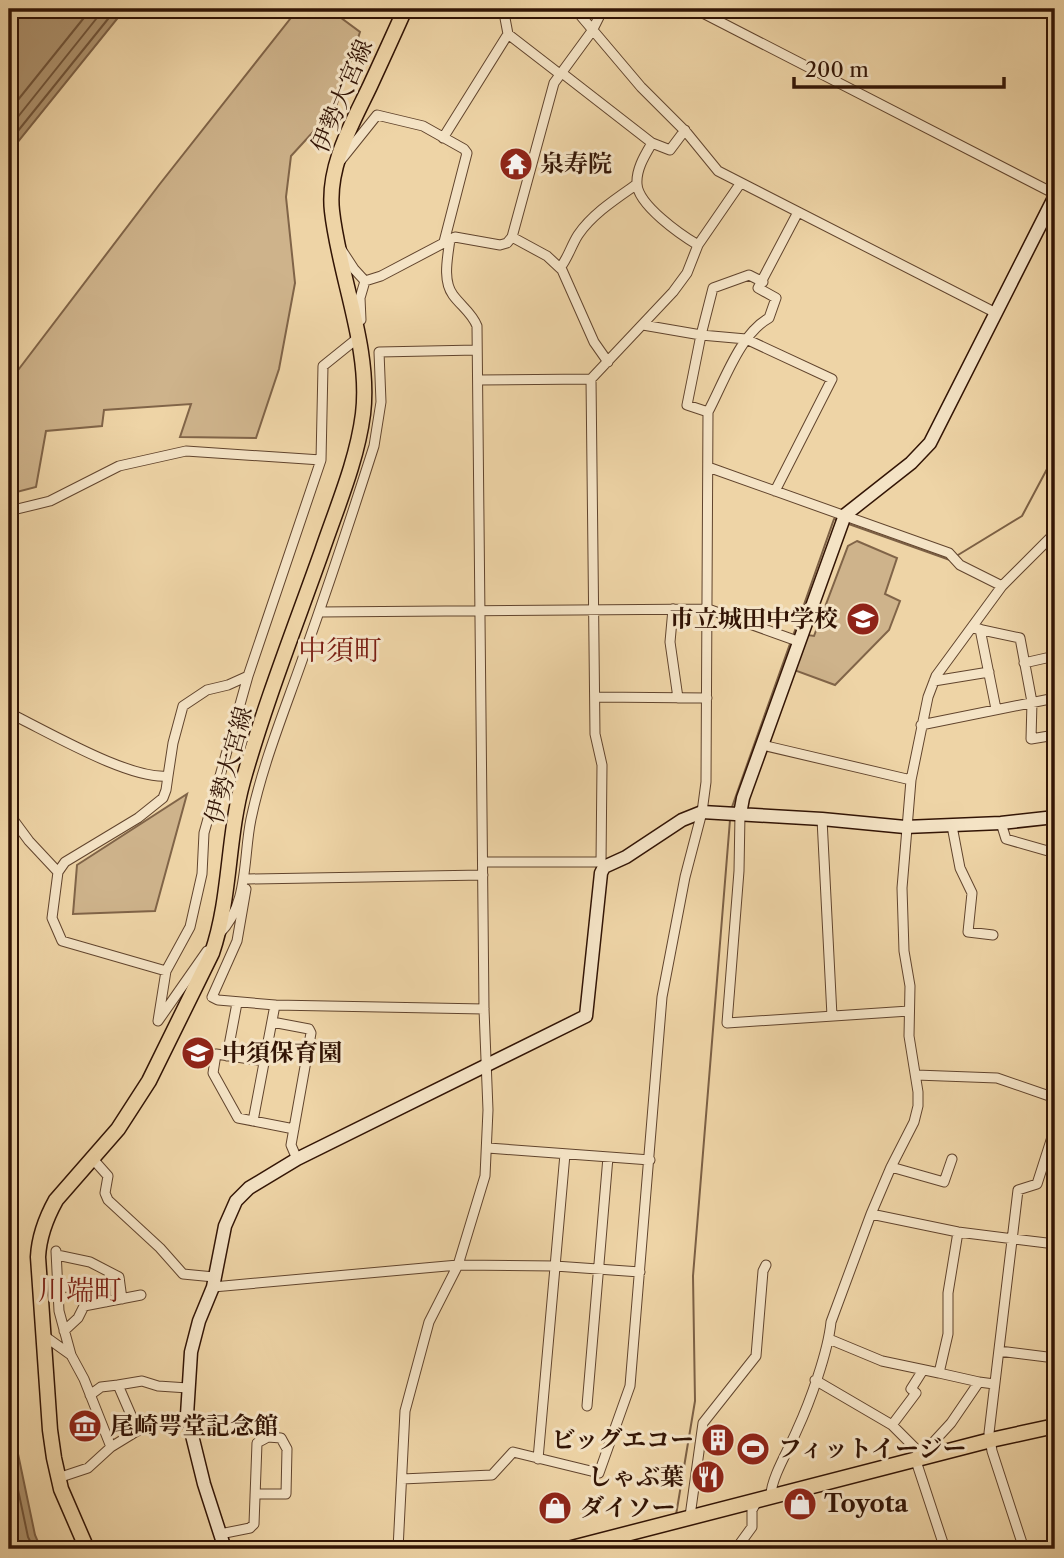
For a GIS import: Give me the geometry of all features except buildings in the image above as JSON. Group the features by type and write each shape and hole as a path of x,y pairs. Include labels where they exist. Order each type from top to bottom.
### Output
{"main road":[{"name":"伊勢大宮線","path":"87,1549 69,1513 58,1478 50,1430 38,1258 41,1236 56,1200 118,1129 149,1081 212,953 218,935 243,782 355,454 363,414 364,391 358,340 331,210 335,167 349,128 405,9"},
{"path":"568,1549 764,1497 1055,1426"}],"street":[{"path":"499,9 504,13 508,34 652,143 670,150 685,131"},
{"path":"575,9 641,87 685,131 718,172 996,313"},
{"path":"365,281 381,276 455,237 500,245 507,243 512,237 554,83 592,31 603,9"},
{"path":"695,9 1055,195 930,443 911,463 844,519 794,640 762,745 733,814 739,871 727,1023 909,1011"},
{"path":"443,138 508,34"},
{"path":"335,167 377,115 423,126 467,153 447,241 447,281 451,293 474,318 477,326 484,1009 488,1148 479,1200 457,1265 429,1322 409,1393 405,1411 398,1549"},
{"path":"652,143 641,162 637,184 640,195 672,228 698,245"},
{"path":"560,268 587,223 637,184"},
{"path":"478,380 591,379 688,273 698,245 740,184"},
{"path":"402,1479 492,1475 513,1451 599,1473 630,1386 662,996 685,877 702,812 706,782 708,412 746,339 756,326 769,318 776,298 758,288 798,212"},
{"path":"512,237 547,256 560,268 594,342 608,362"},
{"path":"339,245 365,281"},
{"path":"708,412 687,405 713,288 749,275 763,282"},
{"path":"246,878 227,927 218,935 158,1021 166,971 190,927 202,874 204,832 248,676 321,460 323,366 358,340 361,333 360,298 365,281"},
{"path":"642,325 746,339 832,379 775,491"},
{"path":"478,350 379,352 379,424 319,612 270,752 251,819 237,941 212,997 237,1003 275,1005 484,1009"},
{"path":"225,1549 204,1484 187,1415 191,1352 214,1282 225,1226 236,1200 249,1188 297,1159 586,1016 602,865 602,765 595,734 591,379"},
{"path":"9,511 50,501 119,466 186,451 321,460"},
{"path":"708,467 954,558 1002,586"},
{"path":"736,1549 752,1527 752,1510 771,1490 800,1425 829,1339 831,1322 871,1214 914,1122 918,1106 909,1036 910,986 904,951 902,888 911,780 921,725 934,681 976,629 1002,586 1055,533"},
{"path":"673,609 670,642 678,698"},
{"path":"319,612 708,609 794,640"},
{"path":"976,629 1020,638 1032,702 1031,739 1055,735"},
{"path":"976,629 989,672 996,709"},
{"path":"1024,663 1055,656"},
{"path":"934,681 989,672"},
{"path":"166,971 62,941 52,918 58,872 65,862 138,818 163,798 183,706 207,690 248,676"},
{"path":"595,696 707,698"},
{"path":"921,725 1055,698"},
{"path":"9,713 128,770 156,777 167,776"},
{"path":"762,745 911,780"},
{"path":"483,862 602,865 626,857 682,820 702,812 905,827 1001,823 1055,817"},
{"path":"9,814 29,841 58,872"},
{"path":"821,819 832,1016"},
{"path":"1001,823 1006,839 1055,853"},
{"path":"952,826 960,868 972,893 968,932 993,935"},
{"path":"246,878 483,875"},
{"path":"227,1056 237,1003"},
{"path":"253,1121 275,1005"},
{"path":"272,1022 309,1029 311,1033 291,1145 297,1159"},
{"path":"264,1062 216,1055 213,1073 238,1118 294,1129"},
{"path":"916,1076 997,1078 1055,1098"},
{"path":"1024,1549 989,1433 1018,1190 1037,1184 1055,1128"},
{"path":"488,1148 650,1160"},
{"path":"538,1459 565,1154"},
{"path":"587,1406 608,1157"},
{"path":"92,1158 108,1176 105,1193 108,1200 160,1248 183,1274 214,1282 457,1265 555,1266 640,1272"},
{"path":"891,1167 944,1182 953,1159"},
{"path":"871,1214 958,1232 1055,1244"},
{"path":"939,1373 948,1334 948,1293 958,1232"},
{"path":"111,1447 71,1355 64,1331 59,1311 57,1253 90,1262 119,1276 122,1299"},
{"path":"681,1518 703,1423 757,1356 763,1272 766,1265"},
{"path":"59,1287 104,1288 107,1302"},
{"path":"64,1331 78,1318 84,1306 141,1295"},
{"path":"43,1335 71,1355"},
{"path":"829,1339 882,1361 994,1384"},
{"path":"999,1351 1055,1358"},
{"path":"892,1425 916,1393 911,1389 923,1370"},
{"path":"815,1380 892,1425 919,1458 945,1549"},
{"path":"90,1395 101,1387 142,1381 158,1386 188,1388"},
{"path":"919,1458 951,1423 979,1382"},
{"path":"118,1385 138,1431"},
{"path":"58,1478 88,1468 111,1447 138,1431 187,1415"},
{"path":"220,1534 250,1528 254,1524 255,1494 257,1443 268,1437 281,1438 288,1449 286,1494 255,1494"}],"shaded area":[{"path":"298,9 329,9 360,32 336,107 291,156 286,197 295,283 279,369 256,438 180,437 191,404 104,410 102,426 46,431 36,487 9,494 9,382"},
{"path":"857,541 897,558 885,594 900,601 889,630 835,685 794,670 808,635 814,636 848,546"},
{"path":"187,794 155,911 73,914 77,865"}],"water":[{"path":"9,9 125,9 9,153"},
{"path":"9,1411 35,1535 41,1549 9,1549"}],"waterway":[{"path":"958,555 1022,516 1055,454"},
{"path":"793,636 834,519 838,520"},
{"path":"846,523 950,560"},
{"path":"732,807 791,641"},
{"path":"676,1515 695,1401 693,1276 730,820"}],"place":[{"name":"泉寿院","path":"516,164"},
{"name":"市立城田中学校","path":"863,619"},
{"name":"中須保育園","path":"198,1053"},
{"name":"尾崎咢堂記念館","path":"85,1426"},
{"name":"ビッグエコー","path":"718,1440"},
{"name":"フィットイージー","path":"753,1449"},
{"name":"しゃぶ葉","path":"708,1477"},
{"name":"Toyota","path":"800,1504"},
{"name":"ダイソー","path":"555,1508"}],"district":[{"name":"中須町","path":"340,650"},
{"name":"川端町","path":"80,1290"}]}
